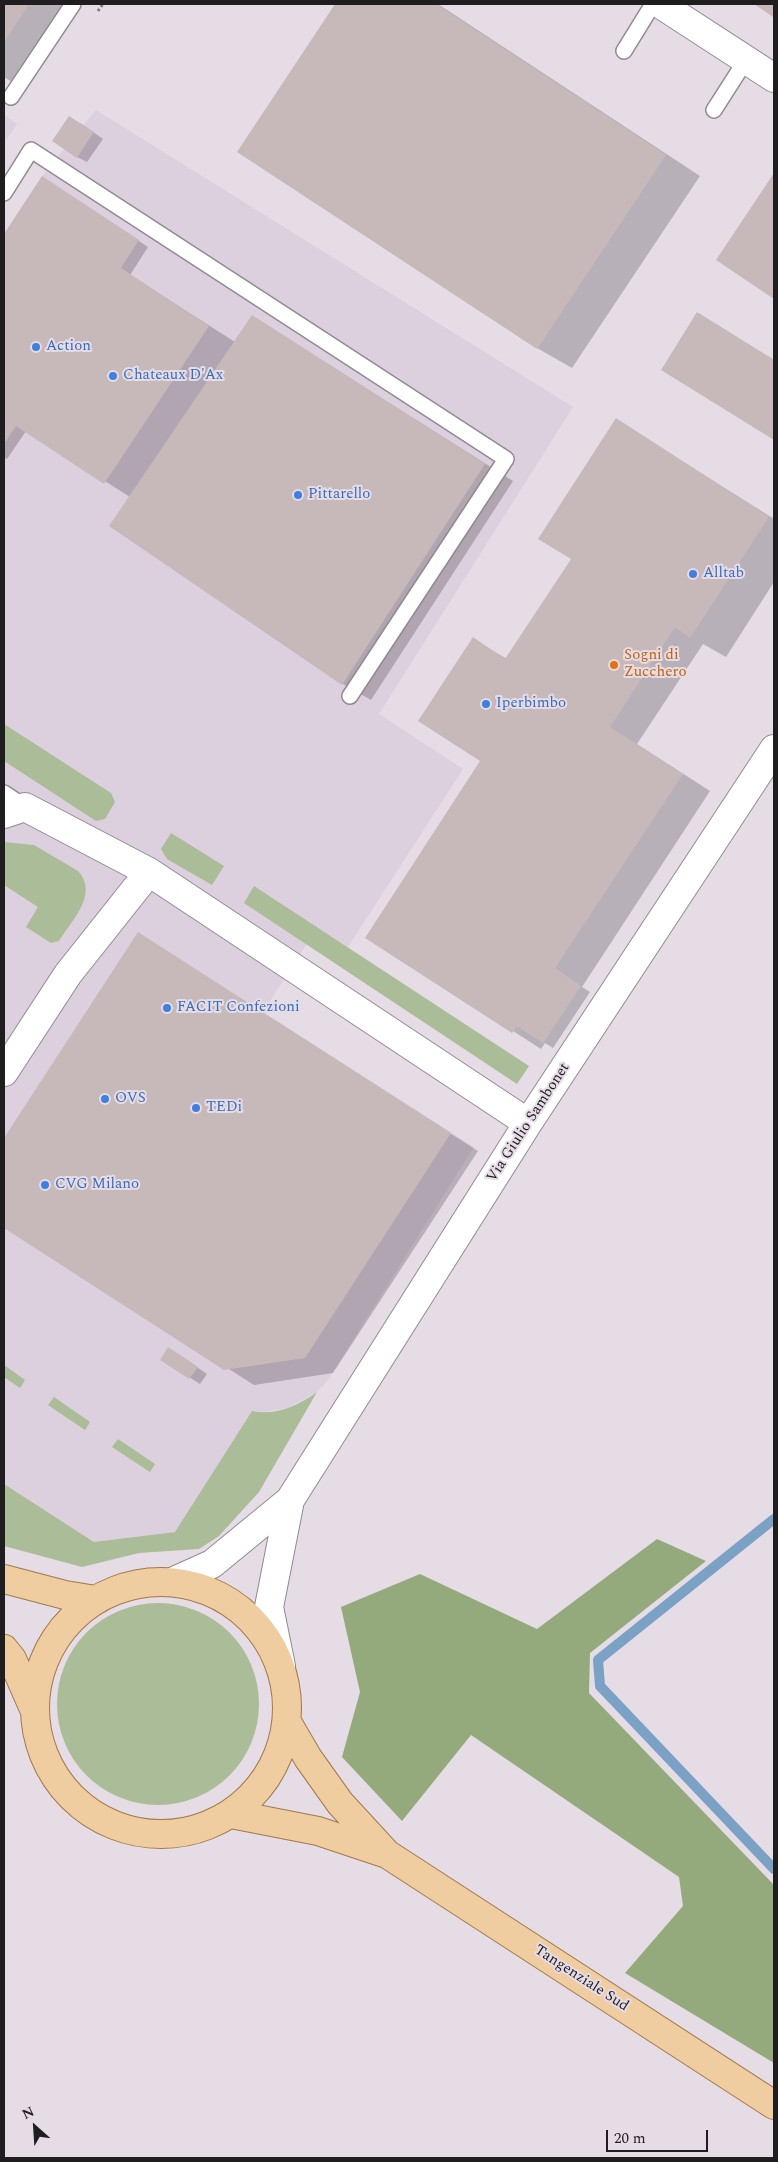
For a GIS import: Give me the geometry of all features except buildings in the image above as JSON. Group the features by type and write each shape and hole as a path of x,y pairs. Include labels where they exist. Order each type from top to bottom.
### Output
{"main road":[{"path":"4,1579 65,1595 96,1600"},
{"path":"146,1582 172,1582 201,1588 227,1599 250,1617 268,1640 281,1666 287,1693 287,1722 281,1749 269,1774 252,1796 231,1814 204,1828 174,1834 144,1834 115,1826 88,1812 65,1792 48,1767 38,1738 34,1708 38,1676 51,1646 70,1620 96,1600 120,1589 146,1582"},
{"path":"4,1649 12,1659 34,1708"},
{"name":"Tangenziale Sud","path":"287,1722 308,1758 340,1802 387,1854"},
{"name":"Tangenziale Sud","path":"231,1814 318,1831 387,1854 774,2105"}],"street":[{"path":"660,4 774,78"},
{"name":"Via Giulio Sambonet","path":"172,1582 212,1564 290,1500 528,1123 774,749"},
{"path":"11,805 149,872 528,1123"},
{"path":"4,1072 68,974 149,872"},
{"name":"Via Giulio Sambonet","path":"281,1666 269,1606 290,1500"}],"lane":[{"path":"11,97 73,4"},
{"path":"624,51 653,4"},
{"path":"714,110 746,60"},
{"path":"4,192 32,150 506,459 350,696"}],"shaded area":[{"path":"96,110 573,407 379,714 463,769 348,947 317,928 263,1012 474,1147 328,1380 317,1392 288,1408 265,1412 252,1411 176,1532 94,1542 4,1484 4,234 42,176"},
{"path":"4,115 17,124 4,143"}],"green space":[{"path":"4,724 111,793 115,802 105,819 96,821 4,761"},
{"path":"171,833 224,866 212,885 167,859 161,849"},
{"path":"4,842 34,845 78,871 84,880 85,898 76,916 59,941 51,943 26,927 38,907 4,885"},
{"path":"254,886 529,1066 517,1084 244,903"},
{"path":"4,1365 25,1380 20,1388 4,1377"},
{"path":"317,1392 259,1492 219,1536 199,1549 139,1553 82,1567 4,1546 4,1484 94,1542 175,1532 252,1411 269,1412 286,1409 302,1402"},
{"path":"54,1397 90,1422 85,1430 48,1405"},
{"path":"118,1439 155,1464 150,1472 112,1447"},
{"path":"657,1539 706,1561 590,1653 589,1693 774,1885 774,2063 625,1973 683,1906 679,1877 471,1735 402,1821 342,1757 360,1692 341,1607 420,1574 537,1629"},
{"path":"158,1603 178,1605 205,1615 222,1626 236,1640 251,1666 257,1684 259,1704 257,1724 247,1751 236,1768 222,1782 196,1797 178,1803 158,1805 138,1803 111,1793 94,1782 80,1768 65,1742 59,1724 57,1704 59,1684 69,1657 80,1640 94,1626 120,1611 138,1605"}],"waterway":[{"path":"774,1519 598,1660 600,1686 774,1869"}],"place":[{"name":"Action","path":"36,347"},
{"name":"Chateaux D'Ax","path":"113,376"},
{"name":"Pittarello","path":"298,495"},
{"name":"Alltab","path":"693,574"},
{"name":"Sogni di Zucchero","path":"614,665"},
{"name":"Iperbimbo","path":"486,704"},
{"name":"FACIT Confezioni","path":"167,1008"},
{"name":"OVS","path":"105,1099"},
{"name":"TEDi","path":"196,1108"},
{"name":"CVG Milano","path":"45,1185"}]}
